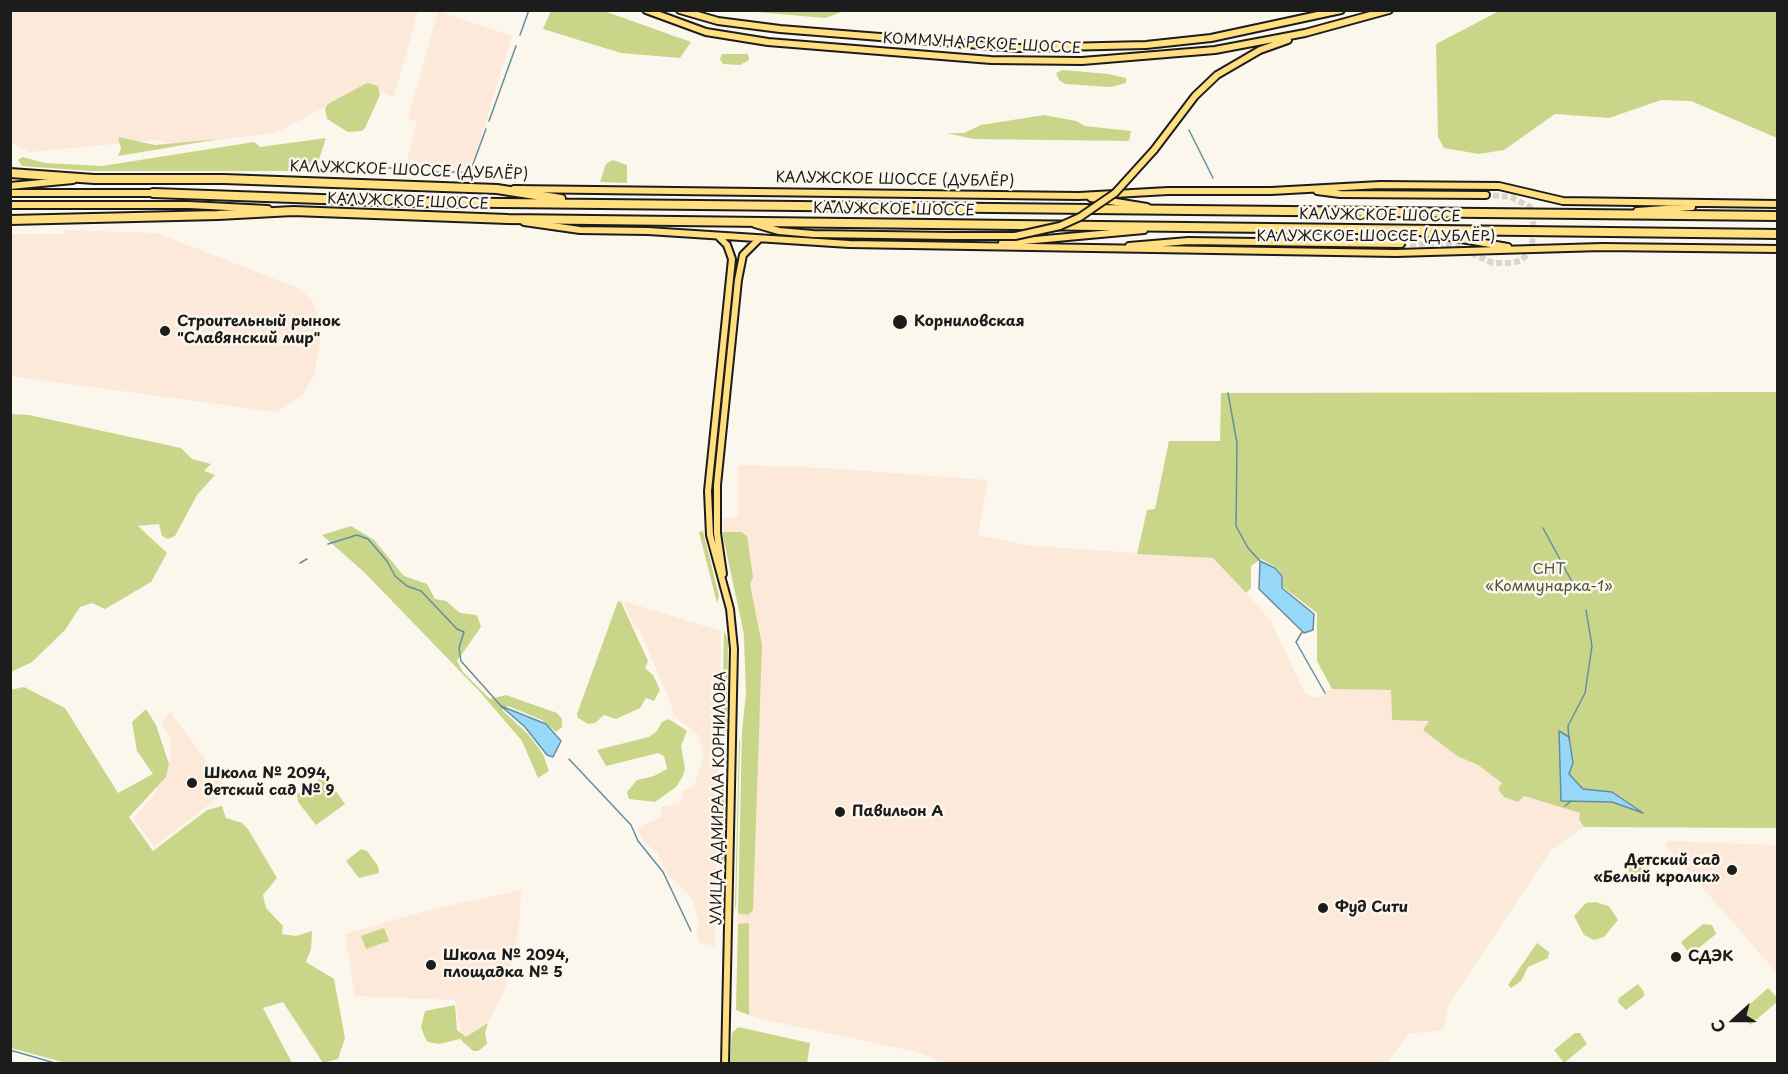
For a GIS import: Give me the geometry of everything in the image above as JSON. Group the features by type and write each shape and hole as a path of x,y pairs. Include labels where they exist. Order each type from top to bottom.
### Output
{"highway":[{"path":"10,173 94,179"},
{"name":"КАЛУЖСКОЕ ШОССЕ (ДУБЛЁР)","path":"94,179 224,178 497,189"},
{"path":"497,189 587,202"},
{"name":"КАЛУЖСКОЕ ШОССЕ","path":"153,193 405,202 587,202 1180,212 1778,216"},
{"path":"10,220 293,211"},
{"name":"КАЛУЖСКОЕ ШОССЕ","path":"293,211 508,219 1778,234"}],"main road":[{"name":"КОММУНАРСКОЕ ШОССЕ","path":"646,10 679,24 736,38 991,60 1082,61 1215,50 1305,33 1389,10"},
{"name":"КОММУНАРСКОЕ ШОССЕ","path":"680,10 718,21 780,29 1018,48 1146,45 1211,38 1341,10"},
{"path":"748,222 795,232 951,236 1015,236 1060,226 1080,217 1115,193 1154,150 1195,96 1217,75 1260,50 1305,33"},
{"name":"КАЛУЖСКОЕ ШОССЕ (ДУБЛЁР)","path":"10,186 94,179"},
{"name":"КАЛУЖСКОЕ ШОССЕ (ДУБЛЁР)","path":"497,189 1079,196 1380,185 1498,186 1563,201 1778,204"},
{"path":"1302,189 1340,194 1485,195"},
{"name":"КАЛУЖСКОЕ ШОССЕ","path":"10,193 153,193"},
{"path":"1079,196 1180,212"},
{"path":"1608,214 1726,204"},
{"name":"КАЛУЖСКОЕ ШОССЕ","path":"10,205 189,205 293,211"},
{"name":"КАЛУЖСКОЕ ШОССЕ (ДУБЛЁР)","path":"508,219 580,230 974,246 1396,253 1602,247 1778,249"},
{"path":"974,246 1171,227"},
{"path":"1405,230 1523,250"},
{"name":"УЛИЦА АДМИРАЛА КОРНИЛОВА","path":"714,235 727,245 732,259 710,469 710,535 733,628 734,659 725,1064"},
{"path":"725,589 717,533 717,485 740,263 747,249 760,239"},
{"path":"1101,248 1188,242 1401,244"}],"shaded area":[{"path":"10,11 418,11 394,97 366,86 275,133 174,145 157,140 29,152 11,142"},
{"path":"438,11 512,36 480,141 469,169 443,168 407,159 417,122 408,119"},
{"name":"Строительный рынок \"Славянский мир\"","path":"65,230 157,233 298,288 312,300 319,320 320,342 314,376 302,396 276,412 11,376 11,234 64,234"},
{"name":"Фуд Сити","path":"738,465 824,468 988,480 978,535 1032,546 1213,558 1271,621 1305,694 1318,698 1332,689 1391,690 1429,721 1423,730 1457,756 1478,765 1502,783 1498,789 1581,813 1580,819 1584,827 1551,850 1449,1004 1444,1030 1408,1034 1387,1063 943,1063 917,1052 757,1018 739,1012 736,1010 742,732 746,694 742,617 721,518 735,518 738,515"},
{"path":"623,601 721,631 715,946 700,943 696,930 699,923 691,897 667,874 657,853 644,842 637,828 661,817 662,807 679,804 682,791 694,786 704,755 698,735 673,715 671,704 639,628 635,629"},
{"name":"Школа № 2094, детский сад № 9","path":"170,712 228,790 154,847 133,818 151,799 169,766 171,740 162,722"},
{"name":"Детский сад «Белый кролик»","path":"1669,841 1777,845 1777,973 1665,845"},
{"name":"Школа № 2094, площадка № 5","path":"521,890 519,929 505,990 485,1028 471,1042 463,1045 455,1000 355,996 345,934 429,910"}],"green space":[{"path":"1501,10 1777,11 1777,138 1691,101 1661,100 1609,118 1555,114 1504,150 1479,154 1444,148 1438,137 1436,44"},
{"path":"551,11 604,11 691,42 680,58 621,53 543,29"},
{"path":"746,11 845,11 825,18"},
{"path":"722,54 748,54 749,60 740,65 723,64 720,59"},
{"path":"1063,70 1108,74 1126,78 1126,83 1111,87 1065,84 1059,80 1056,73"},
{"path":"367,83 378,86 380,95 362,131 348,132 327,119 325,109 328,104"},
{"path":"1044,115 1076,121 1085,126 1131,131 1129,141 973,139 947,133 964,133 981,125"},
{"path":"118,137 155,145 219,139 118,156 121,149"},
{"path":"326,138 315,171 91,171 22,166 18,160 22,157 45,163 102,166 254,142 260,147"},
{"path":"613,160 627,165 627,183 600,182 606,164"},
{"name":"СНТ «Коммунарка-1»","path":"1777,392 1777,828 1584,827 1579,819 1580,813 1524,796 1518,802 1504,797 1498,789 1502,783 1478,765 1457,756 1423,730 1429,721 1392,720 1391,690 1332,689 1317,661 1317,613 1283,587 1283,576 1276,567 1261,559 1251,566 1251,588 1246,593 1213,558 1137,554 1147,510 1155,509 1169,441 1220,441 1221,393"},
{"path":"11,414 29,415 181,448 192,459 211,464 204,471 215,475 197,495 175,536 168,539 162,536 159,524 138,526 167,553 151,582 105,609 92,603 80,607 65,630 32,662 11,672"},
{"path":"351,526 374,540 404,576 427,584 435,599 446,601 460,613 477,615 481,627 457,661 463,672 490,699 506,695 557,713 562,719 562,727 556,732 542,720 508,706 502,710 528,734 543,754 549,771 538,778 522,741 480,692 364,572 322,535"},
{"path":"703,531 719,596 717,603 699,532"},
{"path":"722,532 741,532 747,536 753,577 750,584 762,645 753,910 748,915 738,913 742,732 746,694 744,634"},
{"path":"618,601 621,602 648,661 645,668 653,675 660,690 654,701 646,698 640,708 616,719 604,715 595,723 588,724 578,718 577,714"},
{"path":"724,631 728,640 727,731 722,731"},
{"path":"24,687 65,708 118,793 153,774 137,751 132,722 146,709 156,725 169,764 166,777 129,817 153,851 207,810 222,806 226,818 242,823 248,829 277,878 263,895 266,908 283,926 282,934 296,936 312,931 311,949 306,962 334,979 345,1038 338,1059 323,1063 283,1002 263,1008 292,1063 66,1063 11,1048 10,690"},
{"path":"669,719 687,731 681,746 685,768 683,776 676,787 655,802 629,799 627,792 637,780 654,776 667,769 664,756 658,753 606,766 597,750 649,737 656,732 662,722"},
{"path":"740,740 736,910 735,905"},
{"path":"325,775 345,804 316,825 298,802 297,794"},
{"path":"724,780 724,859 720,865 722,781"},
{"path":"361,849 367,851 378,866 379,873 359,878 346,861"},
{"path":"1634,863 1640,863 1645,871 1643,877 1634,879 1629,874 1629,868"},
{"path":"1595,902 1609,906 1618,920 1604,937 1594,940 1584,935 1574,916 1586,903"},
{"path":"738,924 749,924 749,1015 736,1010"},
{"path":"1703,924 1712,925 1716,934 1690,955 1681,942"},
{"path":"384,928 389,941 366,949 361,936"},
{"path":"1537,943 1549,952 1548,958 1528,967 1521,981 1511,988 1508,985"},
{"path":"1638,984 1644,996 1626,1010 1618,1002 1619,998"},
{"path":"1768,988 1777,997 1777,1002 1750,1025 1740,1013"},
{"path":"455,1005 457,1030 466,1037 488,1023 485,1033 487,1044 478,1051 473,1051 460,1039 439,1044 428,1042 425,1038 421,1027 425,1011"},
{"path":"738,1027 810,1043 807,1063 730,1063 732,1033"},
{"path":"1575,1033 1580,1033 1587,1044 1564,1063 1554,1050"}],"water":[{"path":"1260,561 1275,568 1282,576 1282,588 1314,614 1313,630 1304,633 1259,589"},
{"path":"501,706 546,724 561,741 553,757 547,755 525,727"},
{"path":"1559,731 1569,737 1573,763 1569,774 1583,789 1612,792 1643,813 1612,802 1561,801"}],"waterway":[{"path":"520,35 529,10"},
{"path":"489,121 516,46"},
{"path":"429,172 470,172 486,129"},
{"path":"1189,130 1213,178"},
{"path":"378,168 418,168 423,171"},
{"path":"1228,393 1237,443 1236,526 1248,548 1260,561"},
{"path":"1543,528 1577,591"},
{"path":"328,544 357,535 368,539 387,561 395,576 407,586 421,591 457,629 464,632 459,648 461,661 502,707"},
{"path":"300,563 307,559"},
{"path":"1569,739 1568,726 1585,693 1592,646 1586,610"},
{"path":"1302,632 1296,642 1325,693"},
{"path":"569,759 631,825 638,841 663,872 691,931"},
{"path":"1565,806 1571,801"},
{"path":"10,1050 58,1064"}],"tunnel":[{"path":"1401,244 1453,245 1493,263 1513,263 1522,260 1529,252 1535,234 1530,207 1511,197 1486,195"}],"place":[{"name":"Корниловская","path":"900,322"},
{"name":"Строительный рынок \"Славянский мир\"","path":"165,331"},
{"name":"Школа № 2094, детский сад № 9","path":"192,783"},
{"name":"Павильон А","path":"840,812"},
{"name":"Детский сад «Белый кролик»","path":"1732,870"},
{"name":"Фуд Сити","path":"1323,908"},
{"name":"СДЭК","path":"1676,957"},
{"name":"Школа № 2094, площадка № 5","path":"431,965"}]}
